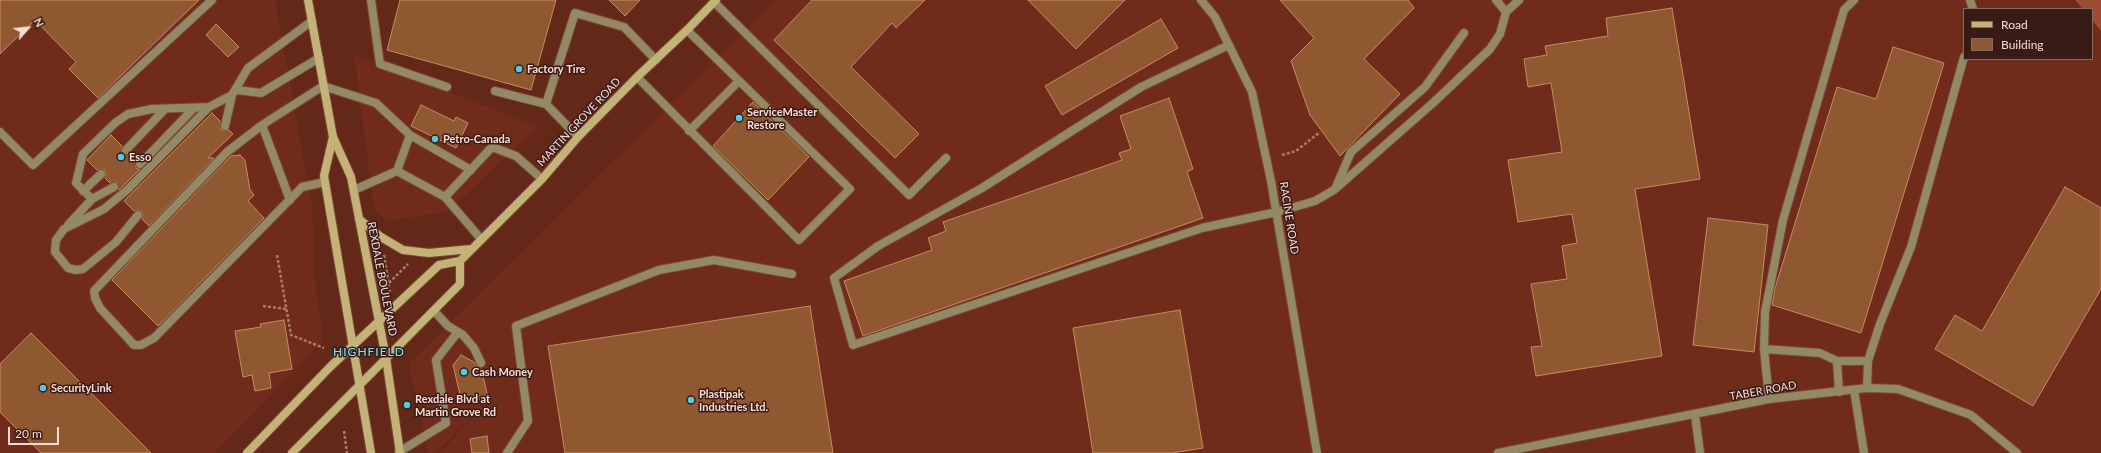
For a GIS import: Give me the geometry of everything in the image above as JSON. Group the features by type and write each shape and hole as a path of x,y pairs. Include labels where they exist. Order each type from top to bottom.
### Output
{"main road":[{"name":"REXDALE BOULEVARD","path":"308,0 333,137 351,177 354,190 386,358 400,452"},
{"name":"MARTIN GROVE ROAD","path":"460,261 542,179 578,137 715,1"},
{"name":"REXDALE BOULEVARD","path":"333,137 324,176 361,384 371,453"},
{"path":"359,219 381,238 403,250 429,253 471,249"},
{"path":"247,453 331,366 354,346 379,320 438,265 460,261 460,284 292,453"}],"street":[{"path":"0,132 33,166 212,0"},
{"path":"370,0 380,64 447,87"},
{"name":"RACINE ROAD","path":"1201,0 1215,17 1252,92 1276,212 1316,453"},
{"path":"1496,0 1506,12"},
{"path":"1229,46 1141,87 982,188 878,246 834,278 853,345 1202,228 1276,212 1315,201 1334,190 1434,102 1490,49 1500,34 1506,12 1519,0"},
{"path":"1770,399 1764,349 1765,312 1783,220 1844,10 1854,0"},
{"path":"715,1 909,195 946,158"},
{"path":"546,104 575,13 624,27 656,60"},
{"path":"225,126 235,92 248,68 312,20"},
{"path":"637,77 799,240 850,189 687,30"},
{"path":"1334,190 1351,152 1425,88 1464,33"},
{"path":"64,229 104,209 127,190 209,107 235,92 261,93 319,58"},
{"path":"1867,388 1868,361 1880,324 1912,247 1963,60"},
{"path":"689,131 739,81"},
{"path":"325,182 302,187 154,338 141,345 134,345 100,308 95,298 94,291 227,152 262,125 324,86 376,103 410,135 471,170"},
{"path":"495,91 546,104 578,137"},
{"path":"92,199 76,183 83,154 115,123 128,114 152,109 209,107"},
{"path":"126,150 165,108"},
{"path":"140,164 194,108"},
{"path":"262,125 290,200"},
{"path":"354,190 397,171 410,135"},
{"path":"445,197 492,147 516,156 542,179"},
{"path":"397,171 445,197 481,239"},
{"path":"83,191 101,174"},
{"path":"114,187 92,199 64,229 56,240 55,252 68,268 76,270 83,269 116,242 138,215"},
{"path":"507,453 528,421 516,326 667,268 714,260 792,274"},
{"path":"434,311 448,326 458,332 474,348 481,363"},
{"path":"400,452 446,423 436,360 458,332"},
{"path":"1764,349 1820,353 1837,361 1868,361"},
{"path":"1837,361 1839,392"},
{"name":"TABER ROAD","path":"1498,453 1770,399 1867,388 1898,389 1971,415 2017,453"},
{"path":"1854,390 1864,453"},
{"path":"1695,415 1700,453"}],"path":[{"path":"1282,155 1296,151 1320,132"},
{"path":"277,255 291,335 324,348"},
{"path":"384,255 391,296"},
{"path":"388,283 408,264"},
{"path":"263,306 286,309"},
{"path":"344,431 347,453"},
{"path":"345,436 348,432"}],"shaded area":[{"path":"0,0 275,0 312,206 315,281 323,333 320,344 215,453 0,453"},
{"path":"775,0 2075,0 2082,8 1963,8 1963,60 2093,60 2093,21 2101,31 2101,453 440,453 488,400 436,453 428,453 409,364"},
{"path":"2075,0 2101,0 2101,31 2093,21 2093,8 2082,8"},
{"path":"354,55 538,127 447,212 387,221 374,209"}],"building":[{"path":"0,0 199,0 98,98 69,69 76,62 35,20 0,54"},
{"path":"400,0 556,0 531,90 387,50"},
{"path":"609,0 640,0 625,16"},
{"path":"812,0 925,0 896,28 892,23 851,67 919,134 895,158 774,40"},
{"path":"1028,0 1125,0 1076,49"},
{"path":"1280,0 1408,0 1414,8 1364,59 1400,94 1340,156 1310,115 1291,61 1314,38"},
{"path":"1672,8 1700,179 1635,189 1662,356 1536,376 1531,347 1542,346 1531,284 1567,279 1562,246 1577,243 1572,214 1518,222 1508,160 1562,152 1551,83 1528,87 1524,59 1547,55 1545,46 1608,36 1606,18"},
{"path":"1161,19 1178,48 1062,115 1045,86"},
{"path":"216,24 239,47 228,57 206,35"},
{"path":"1893,47 1944,63 1861,333 1772,305 1775,288 1837,87 1876,99"},
{"path":"1169,98 1193,169 1187,172 1203,218 863,336 844,281 932,250 928,238 946,231 943,222 1122,160 1119,153 1131,149 1120,116"},
{"path":"753,102 809,157 768,200 713,146"},
{"path":"421,105 454,121 456,117 468,123 456,148 411,126"},
{"path":"212,113 220,121 221,130 229,130 233,134 208,158 214,158 149,226 142,219 142,211 134,211 124,201"},
{"path":"111,135 122,146 122,154 130,154 136,160 136,168 140,169 119,190 117,183 110,183 105,178 105,170 97,170 87,160"},
{"path":"240,155 245,160 250,190 254,195 248,201 264,218 158,326 112,280 231,156"},
{"path":"2065,187 2101,208 2101,289 2033,406 1935,349 1955,315 1982,331"},
{"path":"1708,218 1768,225 1754,352 1693,345"},
{"name":"Plastipak Industries Ltd.","path":"810,306 833,453 565,453 548,346"},
{"path":"1180,310 1203,448 1172,453 1093,453 1073,328"},
{"path":"284,320 292,369 269,373 271,388 255,391 252,375 243,377 235,331 261,327 260,324"},
{"name":"SecurityLink","path":"31,333 151,453 41,453 0,412 0,364"},
{"path":"461,355 474,362 481,368 488,397 462,403 453,365"},
{"path":"487,436 489,453 472,453 470,439"}],"place":[{"name":"Factory Tire","path":"519,69"},
{"name":"ServiceMaster Restore","path":"739,118"},
{"name":"Petro-Canada","path":"435,139"},
{"name":"Esso","path":"121,157"},
{"name":"Cash Money","path":"464,372"},
{"name":"SecurityLink","path":"43,388"},
{"name":"Plastipak Industries Ltd.","path":"691,400"},
{"name":"Rexdale Blvd at Martin Grove Rd","path":"407,405"}],"district":[{"name":"HIGHFIELD","path":"369,352"}]}
